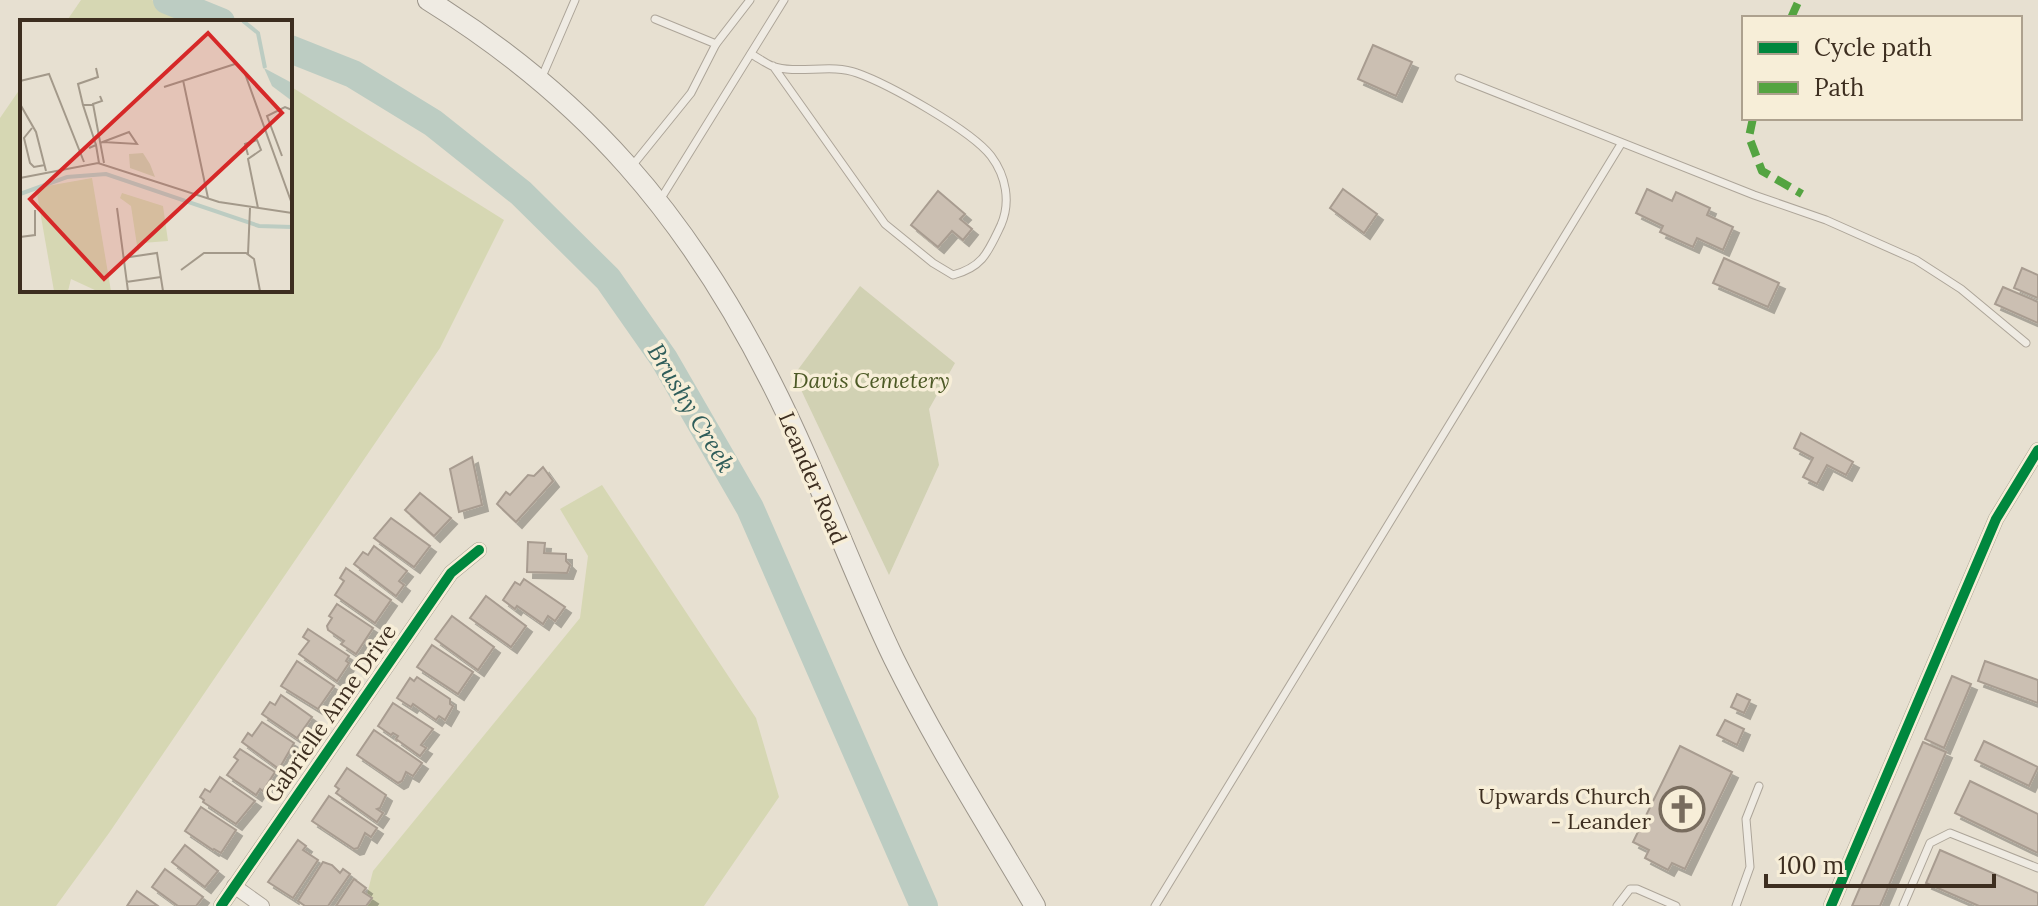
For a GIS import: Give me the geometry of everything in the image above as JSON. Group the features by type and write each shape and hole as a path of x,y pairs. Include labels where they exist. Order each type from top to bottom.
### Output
{"main road":[{"name":"Leander Road","path":"428,0 474,29 578,113 631,168 692,245 765,369 895,661 1035,906"}],"street":[{"path":"1831,906 1996,519 2038,450"},
{"name":"Gabrielle Anne Drive","path":"221,906 451,573 479,550"},
{"path":"234,886 262,906"}],"lane":[{"path":"540,80 575,0"},
{"path":"631,168 691,93 716,44 750,0"},
{"path":"659,202 784,0"},
{"path":"655,19 716,44"},
{"path":"751,54 773,66 854,72 902,94 972,139 991,156 1005,184 1006,213 991,247 972,270 953,275 885,224 773,66"},
{"path":"1459,78 1621,144 1826,220 1916,260 1961,289 2026,343"},
{"path":"1155,906 1621,144"},
{"path":"1736,906 1750,867 1744,827 1759,786"},
{"path":"1903,906 1930,843 1950,833 2038,868"},
{"path":"1617,906 1630,889 1637,889 1676,906"}],"green space":[{"path":"81,0 152,0 184,20 67,20"},
{"path":"292,87 504,220 440,348 56,906 0,906 0,118 20,89 20,292 292,292"},
{"name":"Davis Cemetery","path":"860,286 955,363 929,409 939,465 889,575 794,375"},
{"path":"602,485 756,718 779,797 704,906 364,906 373,871 580,618 588,556 560,509"}],"building":[{"path":"1373,45 1412,62 1396,96 1358,79"},
{"path":"1343,189 1377,214 1364,233 1330,208"},
{"path":"1647,189 1672,201 1676,192 1710,208 1707,215 1733,227 1723,250 1697,238 1693,247 1660,232 1663,226 1636,213"},
{"path":"938,191 965,214 960,219 972,229 963,240 952,231 938,247 911,225"},
{"path":"1724,258 1779,283 1768,307 1713,283"},
{"path":"2022,268 2038,275 2038,298 2014,288"},
{"path":"2003,287 2038,302 2038,323 1995,304"},
{"path":"1801,433 1853,462 1846,475 1827,465 1817,484 1803,477 1813,458 1794,448"},
{"path":"472,457 482,505 459,512 450,469"},
{"path":"543,467 553,481 516,522 497,504 506,492 510,495 528,475 534,476"},
{"path":"420,493 451,518 434,536 405,510"},
{"path":"391,518 430,546 414,567 374,538"},
{"path":"528,542 545,543 544,553 566,554 570,565 567,573 527,572"},
{"path":"374,546 407,571 399,581 404,585 396,596 354,564 363,552 368,555"},
{"path":"346,568 391,600 375,623 335,595 344,581 340,578"},
{"path":"524,579 565,607 555,621 548,616 543,624 503,600 515,582 520,585"},
{"path":"486,596 526,626 511,647 470,618"},
{"path":"337,604 373,628 356,654 328,630 332,618 329,616"},
{"path":"452,616 494,647 478,670 435,639"},
{"path":"308,629 349,656 346,661 349,663 337,681 299,654 309,641 303,637"},
{"path":"432,645 473,672 458,694 417,667"},
{"path":"297,661 334,686 318,709 281,686"},
{"path":"1985,661 2038,680 2038,703 1978,681"},
{"path":"1952,676 1971,684 1944,748 1925,739"},
{"path":"417,677 450,699 453,706 445,720 439,716 436,720 413,704 411,707 397,698 410,678 414,681"},
{"path":"1737,694 1750,700 1744,713 1731,707"},
{"path":"281,695 312,717 297,738 262,714 270,702 275,705"},
{"path":"393,703 433,729 421,745 426,748 420,756 396,739 398,736 378,726"},
{"path":"1725,720 1744,729 1737,745 1717,735"},
{"path":"262,722 294,743 279,769 242,742 248,733 252,736"},
{"path":"374,730 422,763 413,776 406,772 398,783 357,755"},
{"path":"1984,741 2038,767 2029,786 1975,760"},
{"path":"1923,742 1946,752 1880,906 1852,906"},
{"path":"1680,746 1732,772 1685,869 1672,863 1668,870 1645,858 1649,850 1633,842"},
{"path":"240,749 275,772 263,791 260,789 256,795 227,775 238,760 234,757"},
{"path":"347,768 386,795 377,809 383,813 377,822 336,793 339,789 335,786"},
{"path":"220,777 255,801 236,824 200,797 205,789 210,792"},
{"path":"1970,781 2038,814 2038,853 1955,813"},
{"path":"329,796 377,828 371,837 365,833 358,848 354,849 312,821"},
{"path":"201,807 236,830 221,853 185,831"},
{"path":"298,840 306,846 303,850 318,860 293,898 268,882"},
{"path":"185,845 218,871 205,887 172,862"},
{"path":"1940,850 2038,893 2038,906 1979,906 1926,883"},
{"path":"323,862 340,873 343,869 350,874 328,906 305,906 298,901"},
{"path":"165,869 203,897 196,906 178,906 152,887"},
{"path":"354,879 366,888 363,892 372,898 366,906 336,906"},
{"path":"137,891 158,906 127,906"}],"waterway":[{"name":"Brushy Creek","path":"167,0 216,20"},
{"name":"Brushy Creek","path":"292,50 353,74 433,123 521,193 608,279 664,359 750,508 924,906"}],"marked path":[{"path":"1792,16 1799,0"},
{"path":"1753,120 1749,137 1762,171 1802,194"}],"cycle path":[{"path":"1831,906 1996,519 2038,450"},
{"path":"221,906 451,573 479,550"}],"place":[{"name":"Upwards Church - Leander","path":"1682,809"}]}
